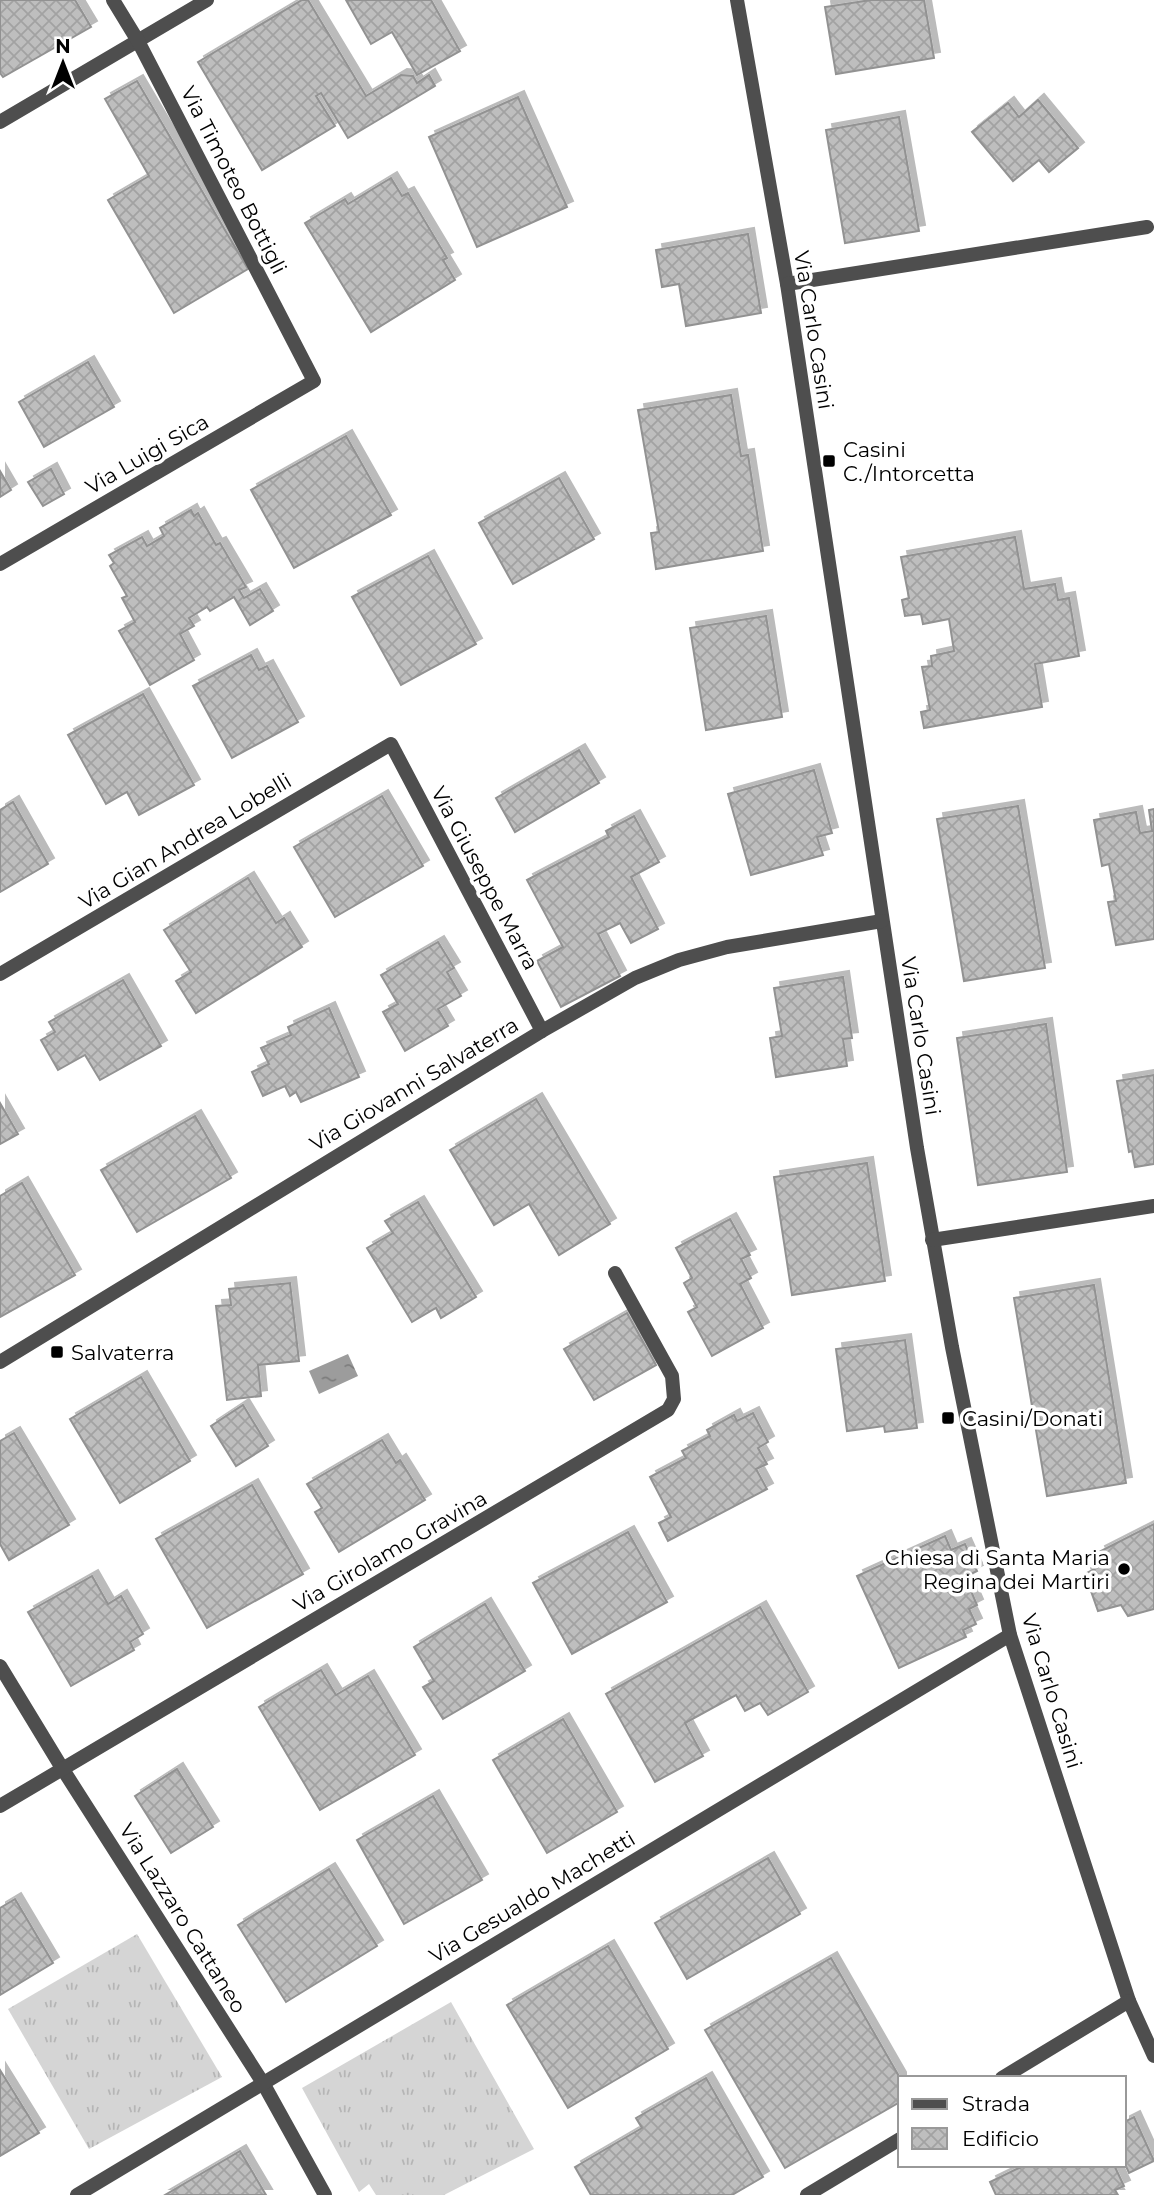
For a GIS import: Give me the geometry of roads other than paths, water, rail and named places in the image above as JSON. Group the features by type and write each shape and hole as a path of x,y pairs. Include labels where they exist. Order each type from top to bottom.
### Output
{"street":[{"name":"Via Timoteo Bottigli","path":"113,0 138,41 314,381"},
{"path":"0,122 207,0"},
{"name":"Via Carlo Casini","path":"737,0 787,284 932,1240 1010,1635 1129,2001 1154,2056"},
{"path":"787,284 1147,227"},
{"name":"Via Luigi Sica","path":"0,564 314,381"},
{"name":"Via Gian Andrea Lobelli","path":"0,974 391,744"},
{"name":"Via Giuseppe Marra","path":"391,744 542,1031"},
{"name":"Via Giovanni Salvaterra","path":"0,1362 542,1031 635,978 679,960 752,942 882,921"},
{"path":"932,1240 1154,1206"},
{"name":"Via Girolamo Gravina","path":"0,1806 668,1410 674,1399 672,1376 615,1273"},
{"name":"Via Gesualdo Machetti","path":"77,2195 1010,1635"},
{"name":"Via Lazzaro Cattaneo","path":"0,1666 262,2083 326,2195"},
{"path":"1005,2076 1129,2001"},
{"path":"807,2195 898,2140"}],"water":[{"path":"348,1354 358,1376 319,1394 309,1371"}],"place":[{"name":"Casini C./Intorcetta","path":"829,461"},
{"name":"Salvaterra","path":"57,1352"},
{"name":"Casini/Donati","path":"948,1418"},
{"name":"Chiesa di Santa Maria Regina dei Martiri","path":"1124,1569"}]}
